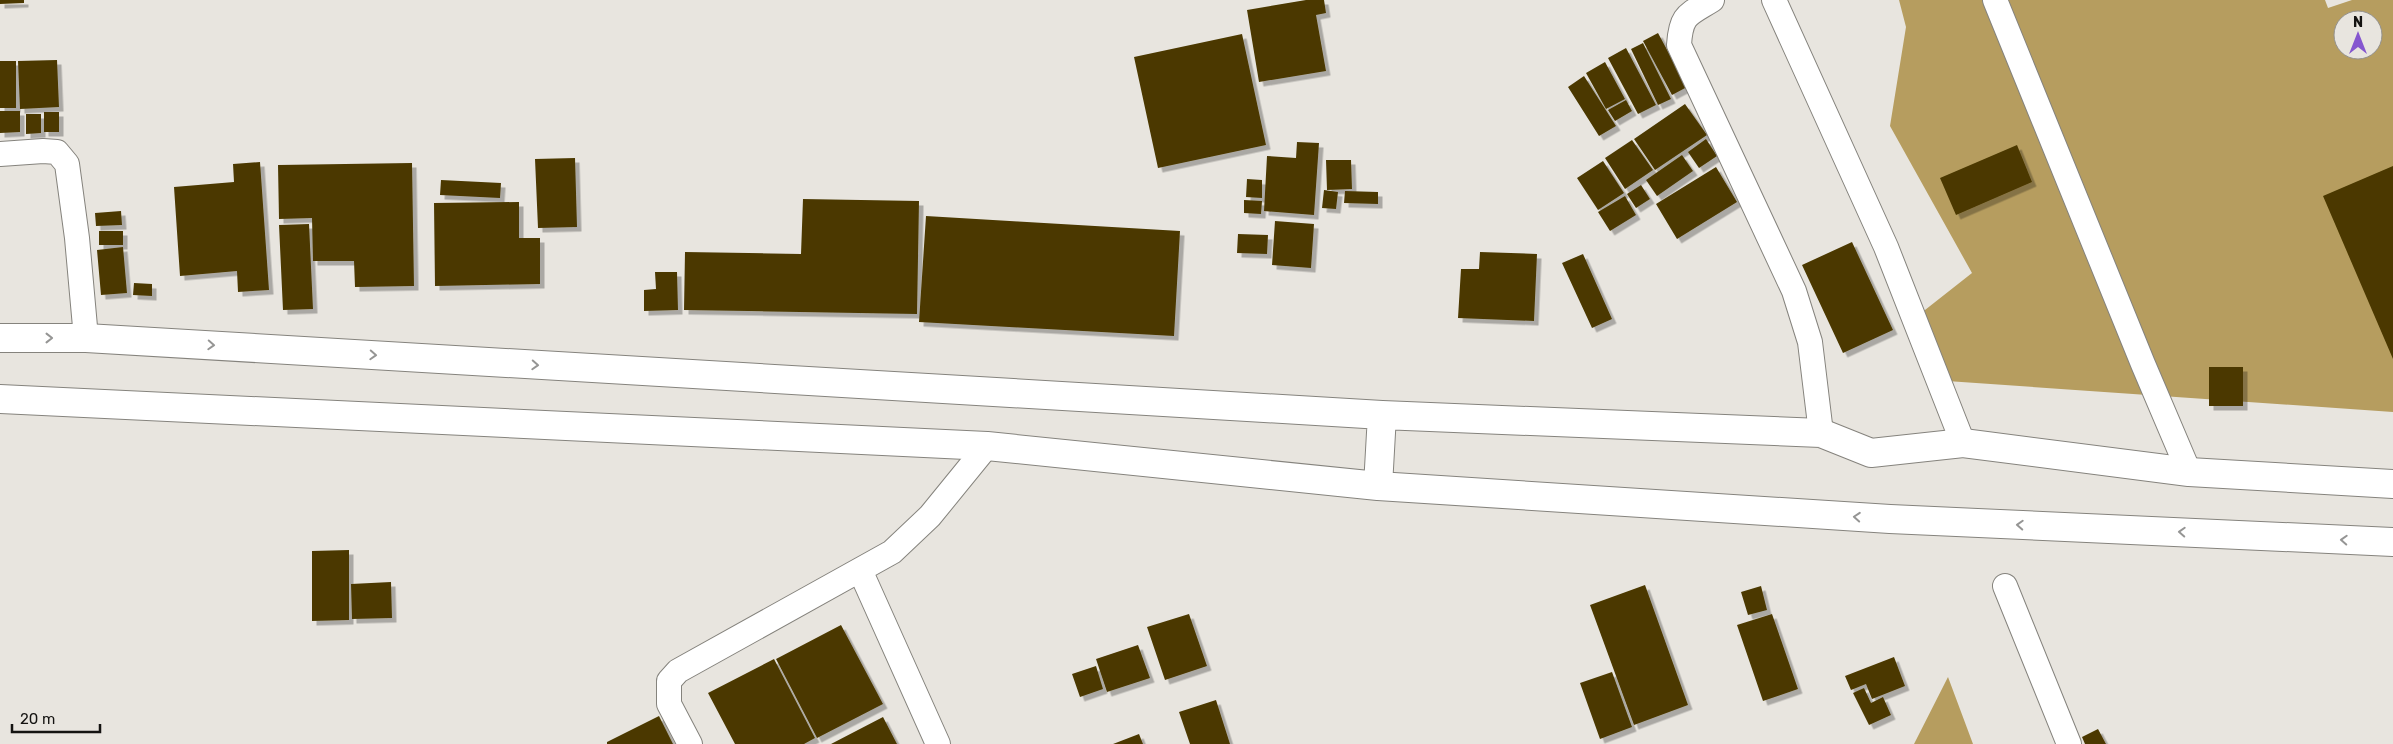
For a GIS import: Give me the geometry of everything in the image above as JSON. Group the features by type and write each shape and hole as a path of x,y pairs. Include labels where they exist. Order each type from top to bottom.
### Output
{"main road":[{"path":"0,338 86,338 1382,415 1821,433 1871,453 1963,443 2189,472 2393,484"},
{"path":"0,399 987,446 1378,486 1890,520 2393,542"},
{"path":"1378,486 1382,415"}],"street":[{"path":"1712,0 1684,17 1680,30 1679,45 1794,291 1810,342 1821,433"},
{"path":"1774,0 1886,247 1963,443"},
{"path":"1995,0 2189,472"},
{"path":"0,154 57,152 67,164 77,238 86,338"},
{"path":"690,744 669,704 669,681 678,671 892,552 930,516 987,446"},
{"path":"860,570 938,744"},
{"path":"2005,586 2069,744"}],"shaded area":[{"path":"1899,0 2325,0 2328,8 2352,0 2393,0 2393,412 1947,381 1911,321 1972,273 1890,126 1906,27"},
{"path":"1948,677 1973,744 1914,744"}],"building":[{"path":"0,0 24,0 24,3 0,4"},
{"path":"1306,0 1324,0 1326,13 1316,15 1326,71 1259,82 1247,10"},
{"path":"1658,33 1687,87 1672,95 1643,41"},
{"path":"1242,34 1266,145 1158,168 1134,57"},
{"path":"1643,43 1671,99 1658,105 1631,49"},
{"path":"1626,48 1656,105 1638,114 1608,58"},
{"path":"57,60 59,107 20,109 18,61"},
{"path":"0,61 16,61 16,108 0,108"},
{"path":"1605,62 1625,99 1606,109 1586,73"},
{"path":"1584,76 1616,126 1599,136 1568,87"},
{"path":"1626,100 1632,111 1615,121 1608,110"},
{"path":"1685,104 1707,135 1655,170 1634,139"},
{"path":"0,111 20,111 20,132 0,133"},
{"path":"44,112 59,112 59,132 44,132"},
{"path":"26,114 41,114 41,133 26,134"},
{"path":"1706,139 1717,156 1699,168 1688,152"},
{"path":"1632,140 1653,170 1625,189 1605,158"},
{"path":"1297,142 1319,143 1314,215 1264,211 1267,156 1296,158"},
{"path":"2017,145 2032,182 1956,215 1940,178"},
{"path":"1682,155 1693,171 1657,196 1646,180"},
{"path":"575,158 577,227 538,228 535,159"},
{"path":"1326,160 1351,160 1352,189 1327,190"},
{"path":"1603,161 1624,193 1598,210 1577,178"},
{"path":"260,162 269,290 238,292 237,271 180,276 174,187 234,182 233,164"},
{"path":"412,163 414,286 355,287 354,261 313,261 312,218 279,219 278,165"},
{"path":"2393,166 2393,359 2323,196"},
{"path":"1716,167 1737,202 1677,239 1656,204"},
{"path":"1247,179 1262,180 1262,198 1246,197"},
{"path":"441,180 501,183 500,198 440,195"},
{"path":"1641,185 1650,199 1636,208 1627,194"},
{"path":"1324,190 1338,192 1336,209 1322,208"},
{"path":"1345,191 1378,192 1378,204 1344,203"},
{"path":"1625,196 1636,215 1610,231 1598,212"},
{"path":"803,199 919,201 917,314 684,310 685,252 801,254"},
{"path":"1244,200 1262,201 1261,214 1244,213"},
{"path":"519,202 519,238 540,238 540,284 435,286 434,203"},
{"path":"121,211 122,225 96,226 95,213"},
{"path":"926,216 1180,231 1174,336 919,322"},
{"path":"1275,221 1314,224 1311,268 1272,265"},
{"path":"309,224 313,309 283,310 279,225"},
{"path":"99,231 123,231 123,245 99,245"},
{"path":"1238,234 1268,235 1267,254 1237,253"},
{"path":"1852,242 1893,330 1843,353 1802,265"},
{"path":"123,247 127,293 101,295 97,250"},
{"path":"1480,252 1537,254 1534,321 1458,318 1461,269 1479,269"},
{"path":"1583,254 1612,319 1592,328 1562,263"},
{"path":"655,272 677,272 678,310 644,311 644,290 656,289"},
{"path":"134,283 152,284 152,296 133,295"},
{"path":"2209,367 2243,367 2243,406 2209,406"},
{"path":"349,550 349,620 312,621 312,551"},
{"path":"391,582 392,618 352,619 351,584"},
{"path":"1645,585 1688,705 1634,725 1590,605"},
{"path":"1761,586 1767,610 1748,615 1741,592"},
{"path":"1189,614 1207,666 1165,680 1147,627"},
{"path":"1772,614 1798,689 1763,701 1737,625"},
{"path":"841,625 883,704 817,738 776,659"},
{"path":"1138,645 1150,678 1107,692 1096,659"},
{"path":"1894,657 1905,686 1872,699 1866,684 1851,690 1845,676"},
{"path":"774,659 815,738 804,744 735,744 708,693"},
{"path":"1096,666 1103,689 1080,697 1072,674"},
{"path":"1612,672 1632,727 1600,739 1580,683"},
{"path":"1864,688 1871,703 1883,697 1891,715 1869,725 1853,693"},
{"path":"1216,700 1230,744 1190,744 1179,712"},
{"path":"659,716 673,744 607,744 607,742"},
{"path":"883,717 897,744 831,744"},
{"path":"2098,729 2106,744 2085,744 2082,737"},
{"path":"1139,734 1143,744 1113,744"}]}
